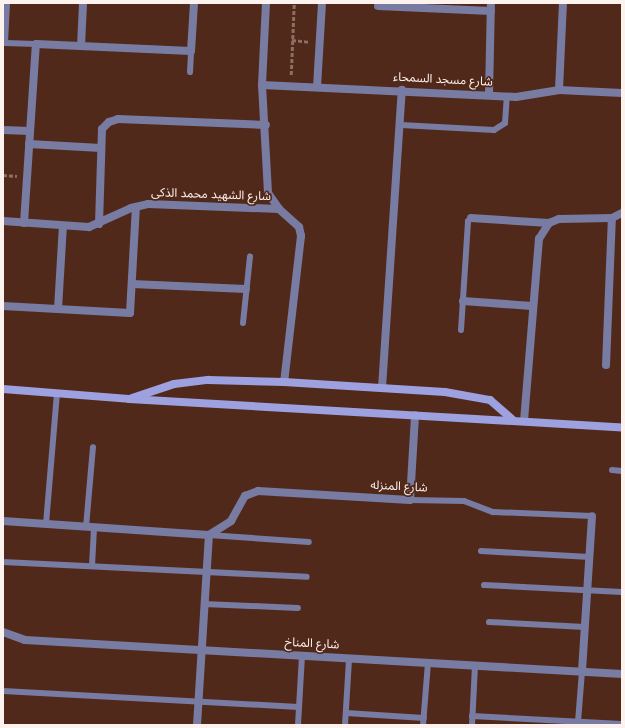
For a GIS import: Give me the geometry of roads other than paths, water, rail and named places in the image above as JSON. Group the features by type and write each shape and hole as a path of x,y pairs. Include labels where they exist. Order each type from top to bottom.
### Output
{"street":[{"path":"81,46 83,3"},
{"path":"24,223 36,44 191,51 194,3"},
{"path":"266,3 262,85 266,125 268,193 279,209 299,227 301,236 284,382"},
{"path":"317,87 322,3"},
{"path":"559,90 563,3"},
{"path":"378,6 491,7 489,95"},
{"name":"شارع مسجد السمحاء","path":"262,85 402,90 507,96 559,90 622,93"},
{"path":"382,388 402,90"},
{"path":"99,224 102,129 114,120 266,125"},
{"path":"3,130 30,132"},
{"path":"29,144 102,148"},
{"name":"شارع الشهيد محمد الذكى","path":"3,221 89,227 136,207 172,204 279,209"},
{"path":"3,306 130,313 136,207"},
{"path":"471,218 549,223 569,218 612,218 622,213"},
{"path":"606,365 612,218"},
{"path":"524,421 537,246 542,230 549,223"},
{"path":"58,309 63,226"},
{"path":"132,284 246,289"},
{"path":"463,301 532,306"},
{"path":"130,400 161,388 208,380 284,382 445,392 490,400 513,420"},
{"path":"3,389 130,400 622,427"},
{"path":"410,500 415,415"},
{"name":"شارع المنزله","path":"209,535 231,521 245,496 258,491 410,500"},
{"name":"شارع المنزله","path":"582,671 592,516"},
{"path":"3,521 209,535 197,725"},
{"name":"شارع المناخ","path":"3,632 25,640 622,674"}],"lane":[{"path":"7,3 5,43 36,44"},
{"path":"190,72 191,51"},
{"path":"400,125 494,130 502,126 506,118 507,96"},
{"path":"461,330 468,221 471,218"},
{"path":"243,323 250,256"},
{"path":"46,524 57,394"},
{"path":"92,566 90,527 93,447"},
{"path":"612,470 622,471"},
{"name":"شارع المنزله","path":"410,500 464,501 493,512 592,516"},
{"path":"209,535 310,542"},
{"path":"481,551 590,556"},
{"path":"3,562 307,578"},
{"path":"484,585 622,592"},
{"path":"204,604 298,608"},
{"path":"489,622 585,627"},
{"path":"298,725 302,656"},
{"path":"345,725 349,659"},
{"path":"423,725 428,663"},
{"path":"472,725 475,666"},
{"name":"شارع المنزله","path":"578,722 582,671"},
{"path":"3,691 198,703 299,707"},
{"path":"346,713 424,718"},
{"path":"472,716 622,724"}]}
